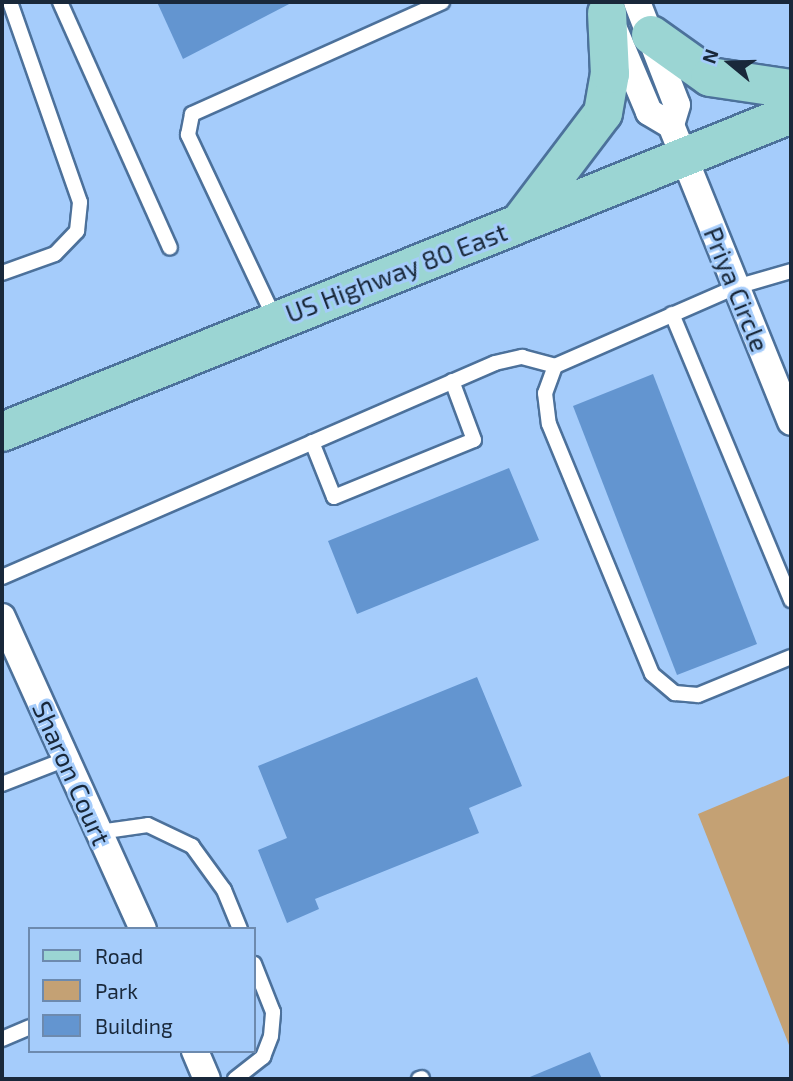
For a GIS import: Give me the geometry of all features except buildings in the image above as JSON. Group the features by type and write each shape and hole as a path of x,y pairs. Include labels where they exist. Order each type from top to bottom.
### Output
{"main road":[{"path":"518,225 603,113 625,13 710,76 791,89"},
{"name":"US Highway 80 East","path":"2,432 275,319 518,225 678,141 791,114"}],"street":[{"path":"625,13 677,105 678,141"},
{"path":"625,13 649,111 678,141"},
{"name":"Priya Circle","path":"678,141 791,422"},
{"name":"Sharon Court","path":"2,617 142,927"},
{"path":"196,1053 207,1079"}],"lane":[{"path":"2,273 55,254 77,231 80,202 10,2"},
{"path":"60,2 170,248"},
{"path":"275,319 188,135 192,114 442,2"},
{"path":"2,577 452,381 522,357 555,366 736,287 791,271"},
{"path":"672,314 791,600"},
{"path":"555,366 545,393 549,424 652,674 675,693 698,695 791,657"},
{"path":"312,442 334,497 474,440 452,381"},
{"path":"2,783 66,759"},
{"path":"99,832 148,825 192,846 224,890 239,927"},
{"path":"235,1079 263,1058 271,1036 273,1012 256,969"},
{"path":"2,1039 28,1028"}],"green space":[{"path":"791,775 791,1050 698,814"}]}
